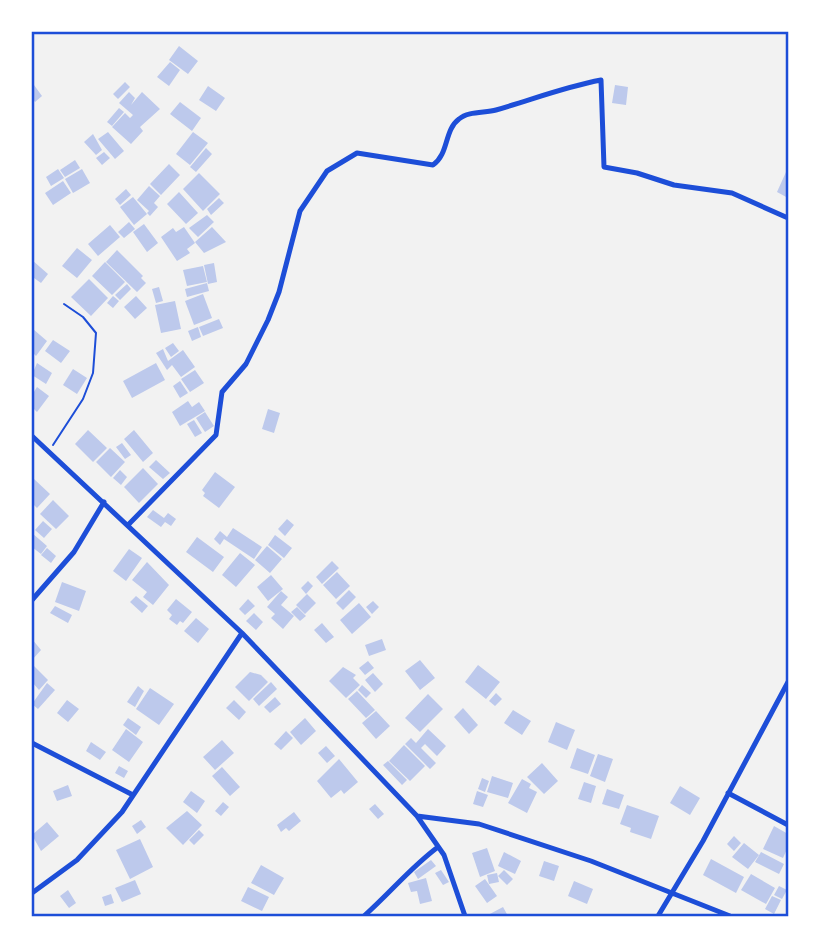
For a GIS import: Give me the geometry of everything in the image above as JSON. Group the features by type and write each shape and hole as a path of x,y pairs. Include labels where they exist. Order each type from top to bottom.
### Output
{"street":[{"path":"129,524 216,435 222,392 246,364 268,320 279,292 300,211 327,171 343,159 357,153 433,165 442,156 452,127 462,116 493,111 557,89 601,80 604,167 637,173 674,185 732,193 789,218"},
{"path":"32,436 242,632 417,816 438,847 465,916"},
{"path":"32,600 74,552 104,502"},
{"path":"32,893 78,860 122,812 242,632"},
{"path":"657,916 703,841 789,682"},
{"path":"32,743 133,795"},
{"path":"728,793 789,825"},
{"path":"417,816 479,824 591,861 730,916"},
{"path":"364,916 397,887 411,867 438,847"}],"path":[{"path":"49,452 83,398 93,373 96,333 83,317 64,304"}],"building":[{"path":"179,46 198,61 188,74 169,60"},
{"path":"170,62 180,70 169,86 157,77"},
{"path":"125,82 130,87 118,99 113,94"},
{"path":"34,85 42,96 35,102 32,98"},
{"path":"615,85 628,87 626,105 612,103"},
{"path":"208,86 225,98 216,111 199,100"},
{"path":"129,92 135,98 131,105 142,92 160,109 140,127 143,131 131,144 112,127 125,113 130,118 133,115 119,103"},
{"path":"180,102 201,118 192,131 170,114"},
{"path":"119,108 124,112 112,126 107,122"},
{"path":"108,132 124,151 115,159 98,139"},
{"path":"193,132 208,143 190,165 176,154"},
{"path":"93,134 102,150 96,155 84,142"},
{"path":"206,148 212,154 196,172 190,167"},
{"path":"104,152 110,158 102,165 96,158"},
{"path":"75,160 80,168 65,177 60,170"},
{"path":"169,164 180,175 161,195 150,184"},
{"path":"58,169 64,178 51,186 46,177"},
{"path":"82,169 90,183 73,193 65,179"},
{"path":"786,172 788,173 788,198 777,192"},
{"path":"199,173 220,194 203,211 183,189"},
{"path":"63,181 71,193 53,205 45,193"},
{"path":"149,186 160,196 154,203 158,207 150,216 147,213 149,211 137,200"},
{"path":"126,189 131,195 120,205 115,199"},
{"path":"179,192 198,213 186,224 167,204"},
{"path":"133,197 147,214 134,225 120,207"},
{"path":"219,198 224,203 211,215 207,209"},
{"path":"207,215 214,222 198,237 189,228"},
{"path":"129,222 135,229 124,238 118,232"},
{"path":"144,224 158,243 147,252 133,232"},
{"path":"110,225 120,237 98,256 88,244"},
{"path":"184,227 195,243 187,249 190,253 177,261 161,237 173,228 176,232"},
{"path":"212,227 226,242 204,253 195,242"},
{"path":"77,248 92,260 77,278 62,266"},
{"path":"117,250 143,276 141,278 146,283 137,292 106,262"},
{"path":"32,260 48,274 41,283 34,278 32,282"},
{"path":"105,262 125,282 112,295 92,276"},
{"path":"214,263 217,282 208,284 204,265"},
{"path":"203,266 207,282 187,286 183,270"},
{"path":"89,279 108,298 91,316 71,297"},
{"path":"207,283 209,291 187,297 185,289"},
{"path":"127,284 131,289 120,300 115,295"},
{"path":"159,287 163,301 156,303 152,289"},
{"path":"203,294 212,318 194,325 185,301"},
{"path":"113,296 119,301 113,308 107,303"},
{"path":"136,296 147,308 135,319 124,307"},
{"path":"175,301 181,329 161,333 155,305"},
{"path":"219,319 223,328 203,336 199,327"},
{"path":"198,327 201,337 192,341 188,331"},
{"path":"33,329 47,341 36,356 32,352"},
{"path":"53,340 70,351 61,363 45,351"},
{"path":"173,343 179,351 171,357 165,348"},
{"path":"163,349 168,361 183,350 195,367 181,377 172,365 167,370 156,353"},
{"path":"37,363 52,373 46,384 32,375"},
{"path":"156,363 165,380 132,398 123,381"},
{"path":"73,369 87,378 77,394 63,385"},
{"path":"195,370 204,383 190,392 181,379"},
{"path":"180,381 188,393 180,398 173,386"},
{"path":"37,387 49,396 37,412 32,407 32,395"},
{"path":"188,401 192,407 199,402 205,411 180,426 172,412"},
{"path":"268,409 280,413 274,433 262,429"},
{"path":"205,412 214,426 205,432 196,418"},
{"path":"194,420 202,433 195,437 187,424"},
{"path":"88,430 107,448 93,462 75,444"},
{"path":"134,430 153,453 143,462 124,439"},
{"path":"122,443 131,455 125,459 116,447"},
{"path":"110,448 125,462 111,477 96,462"},
{"path":"156,460 170,473 163,479 149,467"},
{"path":"143,468 158,484 139,503 124,487"},
{"path":"120,470 127,477 121,485 113,478"},
{"path":"215,472 235,487 219,508 203,496 205,493 202,490"},
{"path":"34,479 50,494 37,508 32,503"},
{"path":"53,500 69,516 56,529 40,514"},
{"path":"153,510 164,518 168,513 176,519 171,526 165,522 161,527 147,517"},
{"path":"287,519 294,525 285,536 278,529"},
{"path":"43,521 52,529 44,538 35,530"},
{"path":"233,528 262,547 254,559 224,539 220,545 214,539 220,531 227,537"},
{"path":"32,533 47,546 41,554 32,547"},
{"path":"275,535 292,548 284,558 268,545"},
{"path":"197,537 224,557 213,572 186,552"},
{"path":"267,546 282,559 270,573 255,560"},
{"path":"47,548 56,556 51,563 41,555"},
{"path":"129,549 142,558 126,581 113,571"},
{"path":"240,553 255,565 236,587 222,575"},
{"path":"332,561 339,568 322,584 316,577"},
{"path":"147,562 169,585 153,605 143,597 147,592 132,580"},
{"path":"337,572 350,586 336,599 323,585"},
{"path":"271,575 283,589 268,601 257,587"},
{"path":"308,581 313,586 306,594 301,588"},
{"path":"62,582 86,591 79,611 55,602"},
{"path":"349,590 356,597 343,610 336,603"},
{"path":"281,591 288,597 281,605 294,616 283,629 271,618 275,614 267,607"},
{"path":"307,594 316,603 305,614 296,605"},
{"path":"136,596 148,606 142,613 130,602"},
{"path":"176,599 192,612 183,623 180,621 177,625 169,619 172,615 167,610"},
{"path":"248,599 255,606 245,615 239,609"},
{"path":"373,601 379,607 372,614 366,607"},
{"path":"359,603 371,617 352,634 340,620"},
{"path":"55,606 72,615 68,623 50,613"},
{"path":"297,607 306,616 300,621 291,612"},
{"path":"254,613 263,622 256,630 246,621"},
{"path":"196,618 209,629 198,643 184,631"},
{"path":"322,623 334,637 326,643 314,630"},
{"path":"32,639 41,650 32,660"},
{"path":"382,639 386,650 369,656 365,645"},
{"path":"420,660 435,678 420,690 405,671"},
{"path":"368,661 374,668 365,675 359,668"},
{"path":"32,664 48,680 39,690 32,682"},
{"path":"478,665 500,682 486,699 465,682"},
{"path":"343,667 356,675 353,678 360,685 346,698 329,681"},
{"path":"250,672 261,675 268,682 249,701 235,687"},
{"path":"373,673 383,684 375,692 365,680"},
{"path":"271,682 277,689 259,706 253,699"},
{"path":"47,683 55,690 38,709 32,704"},
{"path":"362,685 371,693 366,698 358,690"},
{"path":"138,686 144,691 135,707 127,702"},
{"path":"150,688 174,704 159,725 136,709"},
{"path":"357,691 375,710 366,718 348,699"},
{"path":"496,693 502,699 495,706 489,701"},
{"path":"428,694 443,709 420,732 405,718"},
{"path":"275,697 281,704 270,713 264,707"},
{"path":"67,700 79,709 68,722 57,713"},
{"path":"234,700 246,712 239,720 226,708"},
{"path":"463,708 478,725 469,734 454,717"},
{"path":"513,710 531,721 522,735 504,723"},
{"path":"376,711 390,726 376,739 362,723"},
{"path":"128,718 141,727 136,735 123,725"},
{"path":"305,718 316,731 301,745 290,732"},
{"path":"556,722 575,730 567,750 548,742"},
{"path":"126,729 143,742 129,762 112,750"},
{"path":"428,729 446,746 437,756 425,744 421,748 436,763 430,769 405,744 411,738 416,743"},
{"path":"286,731 293,738 281,750 274,744"},
{"path":"222,740 234,753 215,770 203,757"},
{"path":"91,742 106,752 100,760 86,751"},
{"path":"404,745 425,766 410,781 389,761"},
{"path":"326,746 335,756 327,763 318,753"},
{"path":"577,748 595,755 588,774 570,768"},
{"path":"598,754 613,759 605,782 590,776"},
{"path":"339,759 358,782 344,794 341,790 331,798 317,781"},
{"path":"388,761 407,780 402,785 383,765"},
{"path":"542,763 558,781 544,794 527,777"},
{"path":"119,766 128,771 124,778 115,773"},
{"path":"222,767 240,787 230,796 212,776"},
{"path":"492,776 513,783 508,798 487,792"},
{"path":"482,778 489,781 485,792 478,789"},
{"path":"522,779 531,784 529,788 537,792 527,813 508,803"},
{"path":"584,782 596,786 591,803 578,799"},
{"path":"68,785 72,796 57,801 53,791"},
{"path":"680,786 700,798 690,815 670,803"},
{"path":"607,789 624,795 619,809 602,804"},
{"path":"191,791 205,801 197,813 183,802"},
{"path":"477,791 488,795 483,807 473,804"},
{"path":"223,802 229,807 221,816 215,811"},
{"path":"375,804 384,814 378,819 369,809"},
{"path":"627,805 659,816 651,839 630,832 631,828 620,824"},
{"path":"187,811 202,825 183,845 166,828"},
{"path":"294,812 301,821 289,831 286,828 281,832 277,825"},
{"path":"141,820 146,827 137,834 132,826"},
{"path":"47,822 59,836 41,851 32,835"},
{"path":"774,826 788,834 788,847 783,858 763,849"},
{"path":"199,830 204,835 194,845 189,840"},
{"path":"734,836 741,843 734,851 727,844"},
{"path":"140,839 153,867 130,879 116,850"},
{"path":"744,843 759,855 748,869 732,857"},
{"path":"487,848 495,871 480,877 472,853"},
{"path":"504,852 521,861 515,874 498,866"},
{"path":"761,852 784,864 779,874 755,862"},
{"path":"711,859 744,877 736,893 703,875"},
{"path":"431,860 436,866 418,879 414,872"},
{"path":"544,861 559,866 554,881 539,876"},
{"path":"261,865 284,878 274,895 251,883"},
{"path":"441,870 449,882 443,885 435,873"},
{"path":"504,870 513,879 507,885 498,876"},
{"path":"497,873 499,882 489,884 487,875"},
{"path":"751,874 775,888 766,904 741,890"},
{"path":"426,878 432,901 420,904 417,891 411,892 408,883"},
{"path":"485,879 497,896 487,903 475,886"},
{"path":"135,880 141,894 122,902 115,888"},
{"path":"574,881 593,889 587,904 568,896"},
{"path":"779,886 787,890 782,899 774,895"},
{"path":"248,887 269,897 262,911 241,901"},
{"path":"68,890 76,903 69,908 60,896"},
{"path":"111,894 114,903 105,906 102,897"},
{"path":"772,896 781,900 774,914 765,909"},
{"path":"503,907 508,916 486,916"}]}
